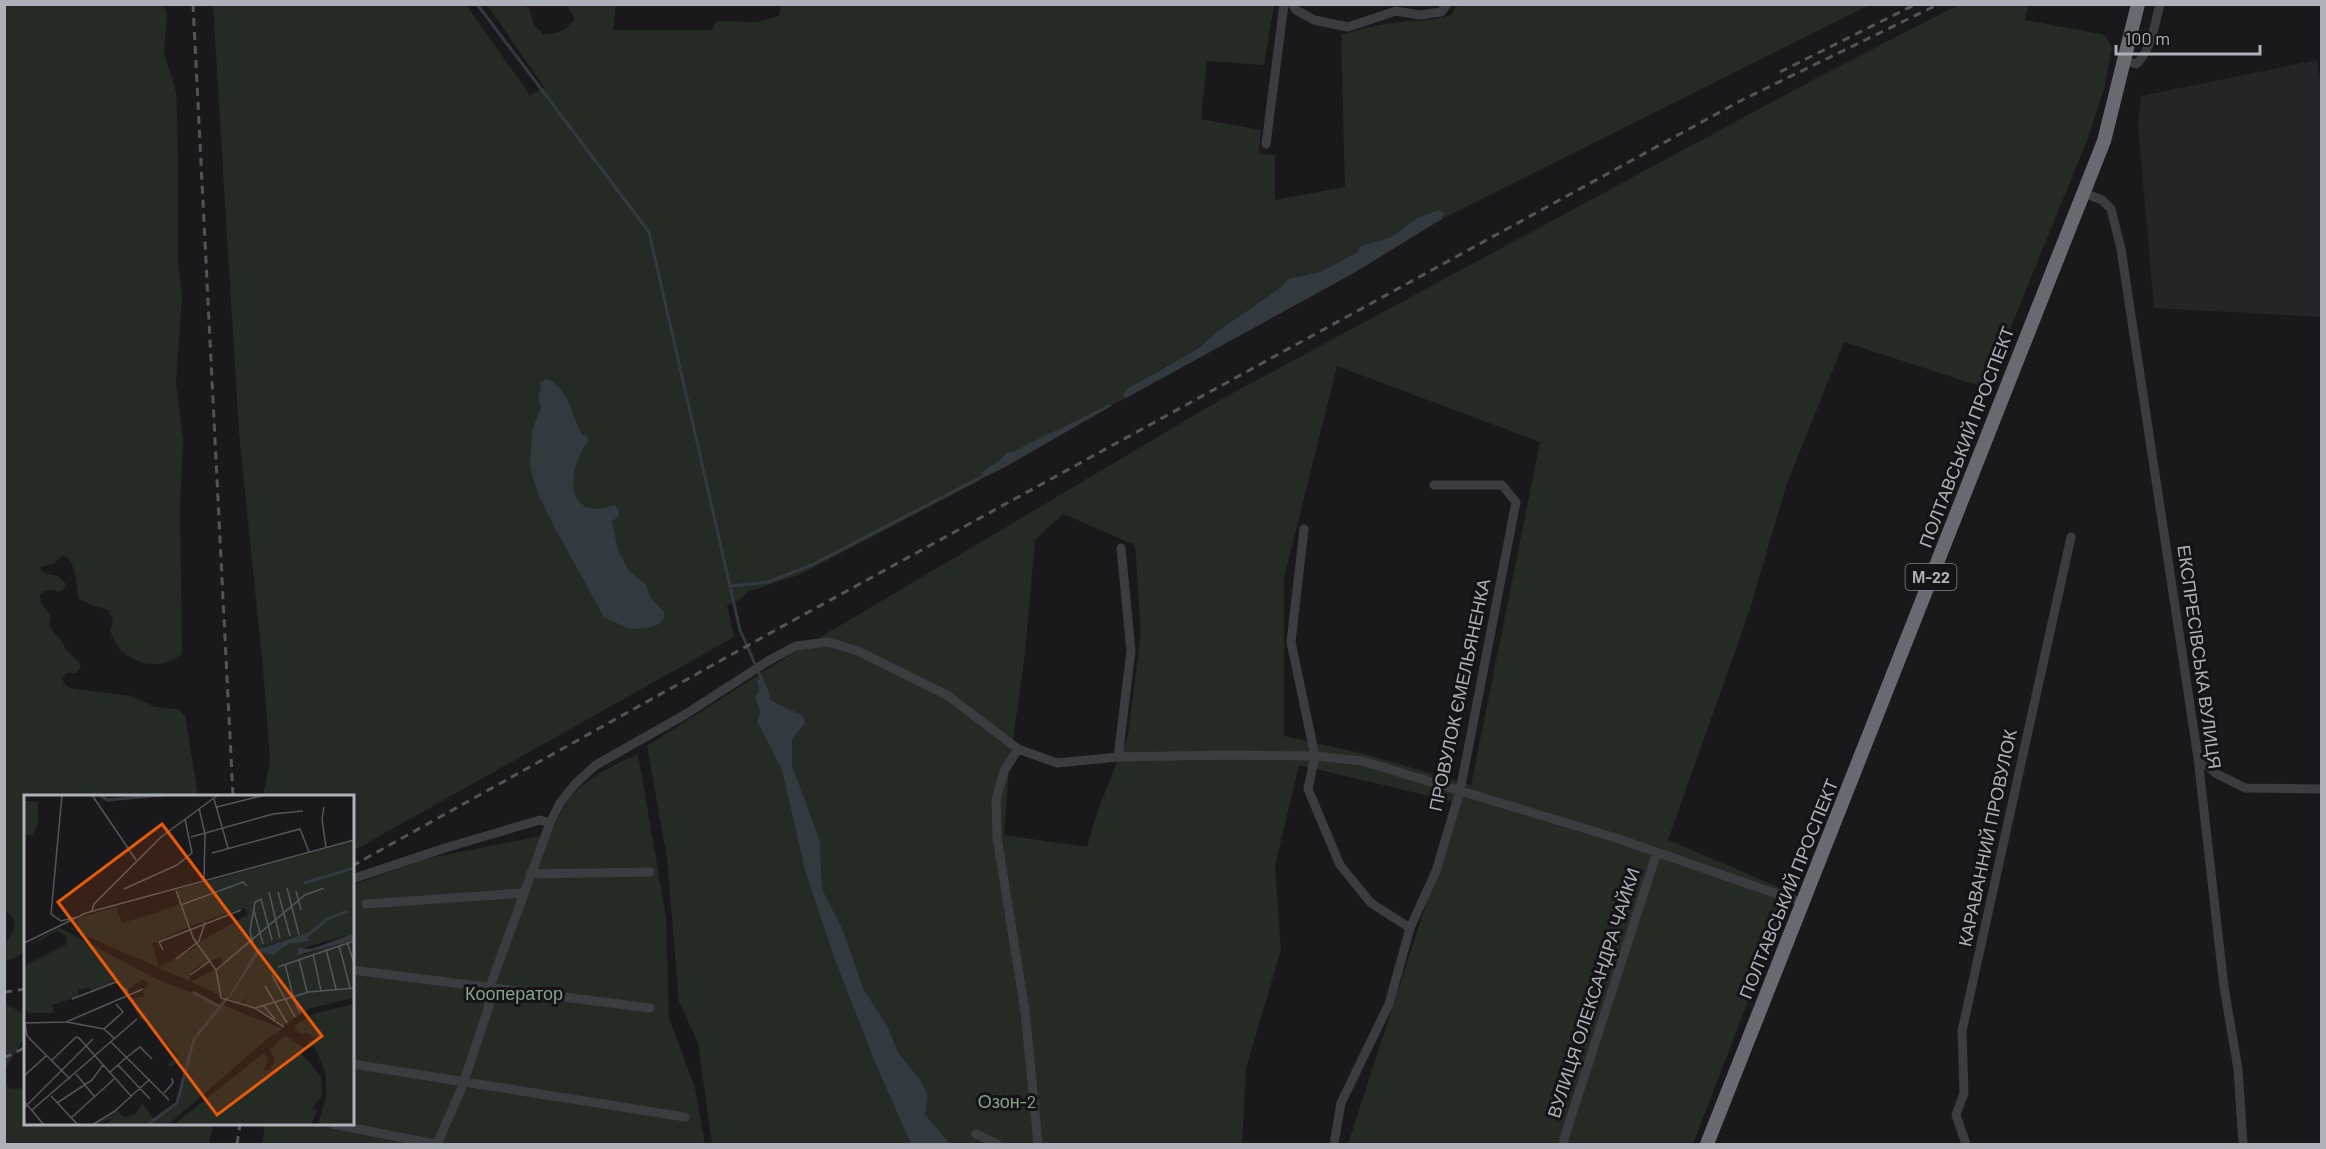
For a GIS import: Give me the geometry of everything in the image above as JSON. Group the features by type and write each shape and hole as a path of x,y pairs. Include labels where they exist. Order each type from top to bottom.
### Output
{"highway":[{"name":"ПОЛТАВСЬКИЙ ПРОСПЕКТ","path":"1709,1144 2104,141 2138,4"}],"street":[{"path":"1266,144 1284,4"},
{"path":"1292,4 1296,10 1314,20 1348,27 1396,11 1419,15 1441,12 1447,4"},
{"path":"2125,61 2136,63 2142,60 2154,31 2160,4"},
{"name":"ЕКСПРЕСІВСЬКА ВУЛИЦЯ","path":"2084,193 2102,200 2111,209 2121,249 2198,758 2224,987 2238,1069 2242,1144"},
{"name":"ПРОВУЛОК ЄМЕЛЬЯНЕНКА","path":"1334,1144 1341,1103 1389,1004 1410,928 1436,871 1460,791 1516,502 1502,485 1434,485"},
{"path":"1304,529 1291,642 1315,756 1308,789 1340,865 1371,903 1410,928"},
{"name":"КАРАВАННИЙ ПРОВУЛОК","path":"1966,1144 1956,1115 1964,1093 1962,1031 2071,537"},
{"path":"1118,757 1131,651 1121,548"},
{"path":"337,1125 436,1144 465,1080 489,1006 489,988 549,823 560,803 574,784 596,765 686,714 796,645 828,642 858,651 947,695 1018,749 1057,763 1118,757 1315,756 1362,760 1657,852 1803,903"},
{"path":"1018,749 1004,771 996,800 997,837 1025,1011 1038,1144"},
{"path":"2198,758 2217,774 2245,788 2322,789"},
{"path":"354,878 529,823 540,820 549,823"},
{"name":"ВУЛИЦЯ ОЛЕКСАНДРА ЧАЙКИ","path":"1564,1144 1657,852"},
{"path":"530,874 650,872"},
{"path":"366,904 524,892"},
{"path":"354,970 650,1008"},
{"path":"354,1064 465,1080 684,1117"},
{"path":"976,1134 997,1144"}],"shaded area":[{"path":"2317,60 2322,91 2321,317 2154,308 2138,125 2141,96"},
{"path":"1439,210 1444,213 1442,219 1352,274 1126,398 1123,396 1127,389 1199,348 1218,331 1280,288 1288,279 1320,272 1358,252 1360,246 1392,237 1417,218"},
{"path":"547,379 554,383 565,396 582,435 588,439 575,467 573,483 577,498 587,507 598,509 615,505 619,510 618,517 612,521 618,551 629,571 646,585 650,597 664,612 664,618 659,624 648,628 630,629 604,617 538,494 530,467 532,431 541,407 538,396 541,389 540,382"},
{"path":"1108,405 1113,405 1005,467 987,476 981,474 1006,453"},
{"path":"761,679 770,700 802,715 805,723 792,739 792,765 820,841 822,889 842,928 864,990 887,1025 898,1052 921,1081 928,1096 925,1114 948,1141 947,1144 911,1144 876,1065 835,960 805,871 782,770 757,721 760,712 755,696 759,691 757,680"}],"green space":[{"path":"566,4 616,5 613,30 712,30 716,21 758,22 779,16 781,4 1274,5 1264,65 1207,61 1201,119 1261,130 1259,154 1275,155 1275,200 1345,187 1341,35 1385,24 1445,17 1451,15 1458,4 1869,5 1442,219 1444,213 1417,218 1392,237 1360,246 1358,252 1320,272 1288,279 1280,288 1218,331 1199,348 1127,389 1124,396 1126,398 1006,453 984,472 979,481 799,575 747,592 739,600 727,606 734,637 354,850 354,795 263,795 270,760 239,433 213,5 466,5 530,95 544,87 487,5 524,5 529,8 534,25 543,34 561,31 575,19"},
{"path":"4,5 164,5 167,16 164,52 176,92 178,147 178,260 182,297 176,384 183,440 180,508 182,654 168,662 153,664 137,661 123,652 110,631 113,620 108,610 79,599 74,568 63,555 53,564 39,567 44,573 58,576 66,584 62,591 46,590 40,595 41,603 51,616 52,630 81,667 76,673 67,673 62,679 66,686 132,696 155,707 177,709 185,715 198,795 24,795 24,952 14,959 6,960 5,942 15,926 12,918 4,910"},
{"name":"Озон-2","path":"1958,5 2028,5 2025,20 2105,35 2112,47 2104,89 2088,138 1986,388 1844,342 1786,486 1750,609 1668,840 1790,892 1693,1144 1348,1144 1459,803 1299,765 1275,866 1281,950 1246,1068 1242,1144 947,1144 948,1140 925,1114 928,1096 921,1081 898,1052 887,1025 864,990 842,928 822,889 820,841 792,765 792,739 801,715 770,700 759,691 755,696 782,770 805,871 835,960 876,1065 911,1144 712,1144 698,1043 679,1002 667,858 647,746 777,663 1220,400 1813,80","holes":["1337,366 1540,442 1471,785 1361,753 1284,736 1284,577","1063,514 1135,545 1141,633 1128,735 1098,810 1087,847 1004,835 1009,768 1025,654 1035,540"]},
{"name":"Кооператор","path":"638,754 666,917 669,1018 695,1088 705,1144 262,1144 265,1125 354,1125 354,885 425,859 550,834 568,801 575,793 600,773"},
{"path":"4,1003 24,1014 24,1039 5,1069"},
{"path":"5,1083 11,1089 24,1088 24,1125 213,1125 209,1144 5,1144"}],"waterway":[{"path":"477,4 649,232 740,630 769,696"},
{"path":"731,586 768,582 812,565 985,475"}],"railway":[{"path":"193,4 233,795"},
{"path":"1780,72 1916,4"},
{"path":"354,865 763,637 1740,101 1939,4"},
{"path":"4,992 24,989"},
{"path":"4,1058 24,1048"},
{"path":"237,1144 240,1125"}]}
